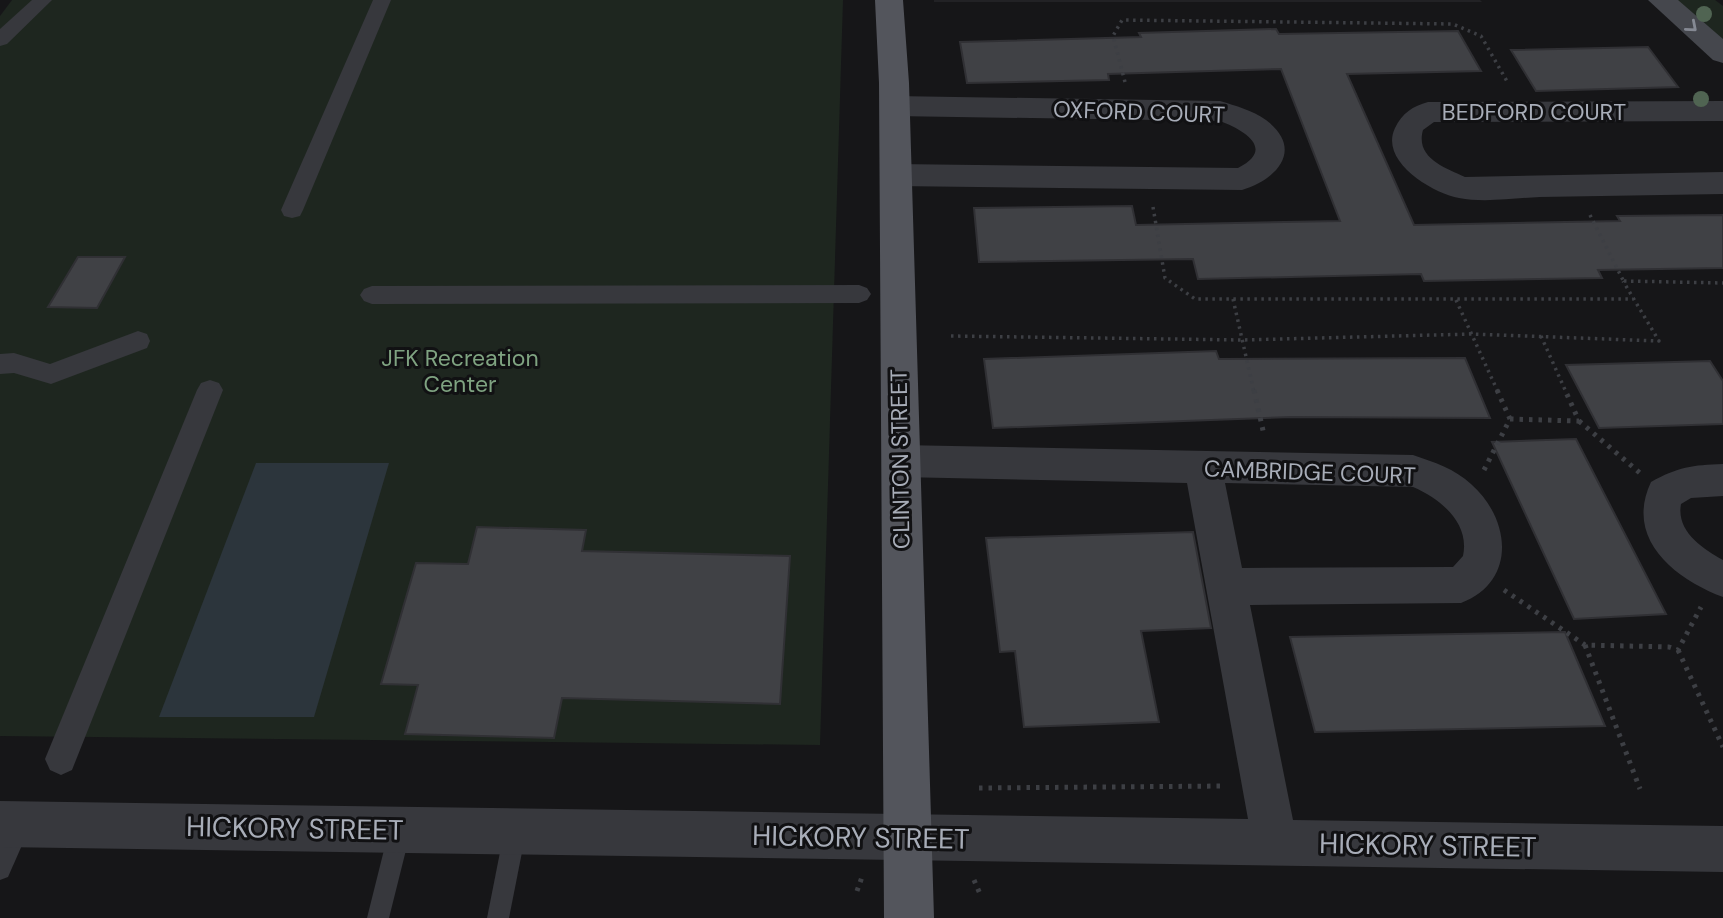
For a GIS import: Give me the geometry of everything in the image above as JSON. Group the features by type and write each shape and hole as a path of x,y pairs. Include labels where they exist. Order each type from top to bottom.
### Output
{"main road":[{"name":"CLINTON STREET","path":"889,0 894,106 909,918"},
{"path":"1662,0 1723,54"}],"street":[{"path":"0,40 43,0"},
{"path":"292,210 382,0"},
{"name":"OXFORD COURT","path":"894,106 1230,113 1258,128 1268,144 1269,157 1264,167 1242,179 895,175"},
{"name":"BEDFORD COURT","path":"1723,111 1428,112 1412,121 1407,129 1406,141 1414,159 1429,173 1461,187 1723,183"},
{"path":"372,295 859,294"},
{"path":"0,364 14,363 51,374 138,341"},
{"path":"61,759 210,390"},
{"name":"CAMBRIDGE COURT","path":"900,461 1413,471 1438,480 1468,504 1483,536 1483,559 1477,572"},
{"path":"1203,467 1275,843"},
{"path":"1720,578 1706,573 1683,555 1664,529 1660,512 1664,494 1685,482 1723,480"},
{"path":"1228,587 1461,585 1477,572"},
{"name":"HICKORY STREET","path":"10,824 1723,849"}],"lane":[{"path":"0,869 10,824"},
{"path":"378,918 400,830"},
{"path":"498,918 515,832"}],"path":[{"path":"1132,110 1113,36 1122,20 1454,24 1481,36 1524,112"},
{"path":"1148,179 1165,278 1195,299 1633,300 1574,185"},
{"path":"1623,281 1723,283"},
{"path":"951,336 1242,340 1472,334 1659,341 1623,281"},
{"path":"1233,299 1272,468"},
{"path":"1456,300 1510,419"},
{"path":"1541,336 1579,421 1664,494"},
{"path":"1510,419 1579,421"},
{"path":"1468,504 1510,419"},
{"path":"1477,572 1586,645 1669,647 1678,650 1723,747"},
{"path":"1678,650 1720,578"},
{"path":"1586,645 1640,789"},
{"path":"979,788 1240,786"},
{"path":"857,891 863,873"},
{"path":"972,874 981,896"}],"shaded area":[{"path":"1480,0 1482,2 934,2"},
{"path":"256,463 389,463 314,717 159,717"}],"green space":[{"name":"JFK Recreation Center","path":"12,0 843,0 820,745 0,736 0,16"},
{"path":"1673,0 1715,0 1723,6 1723,44"}],"building":[{"path":"1276,29 1279,34 1458,31 1481,71 1347,74 1414,225 1620,221 1617,216 1723,215 1723,268 1598,270 1602,278 1424,281 1421,274 1198,279 1193,259 979,262 974,208 1132,206 1136,225 1340,221 1281,69 1108,74 1109,80 967,83 960,42 1141,37 1139,33"},
{"path":"1648,47 1678,87 1536,91 1511,50"},
{"path":"78,257 125,257 97,308 48,307"},
{"path":"1216,351 1219,359 1465,358 1490,418 1291,417 993,428 984,359"},
{"path":"1710,361 1723,381 1723,424 1599,428 1566,365"},
{"path":"1576,439 1666,614 1574,619 1492,442"},
{"path":"477,527 586,530 582,551 790,556 780,704 562,698 554,738 405,734 418,685 381,684 416,563 468,564"},
{"path":"1193,532 1211,628 1141,631 1159,722 1024,727 1015,651 1000,652 986,538"},
{"path":"1565,632 1605,726 1315,732 1290,637"}]}
